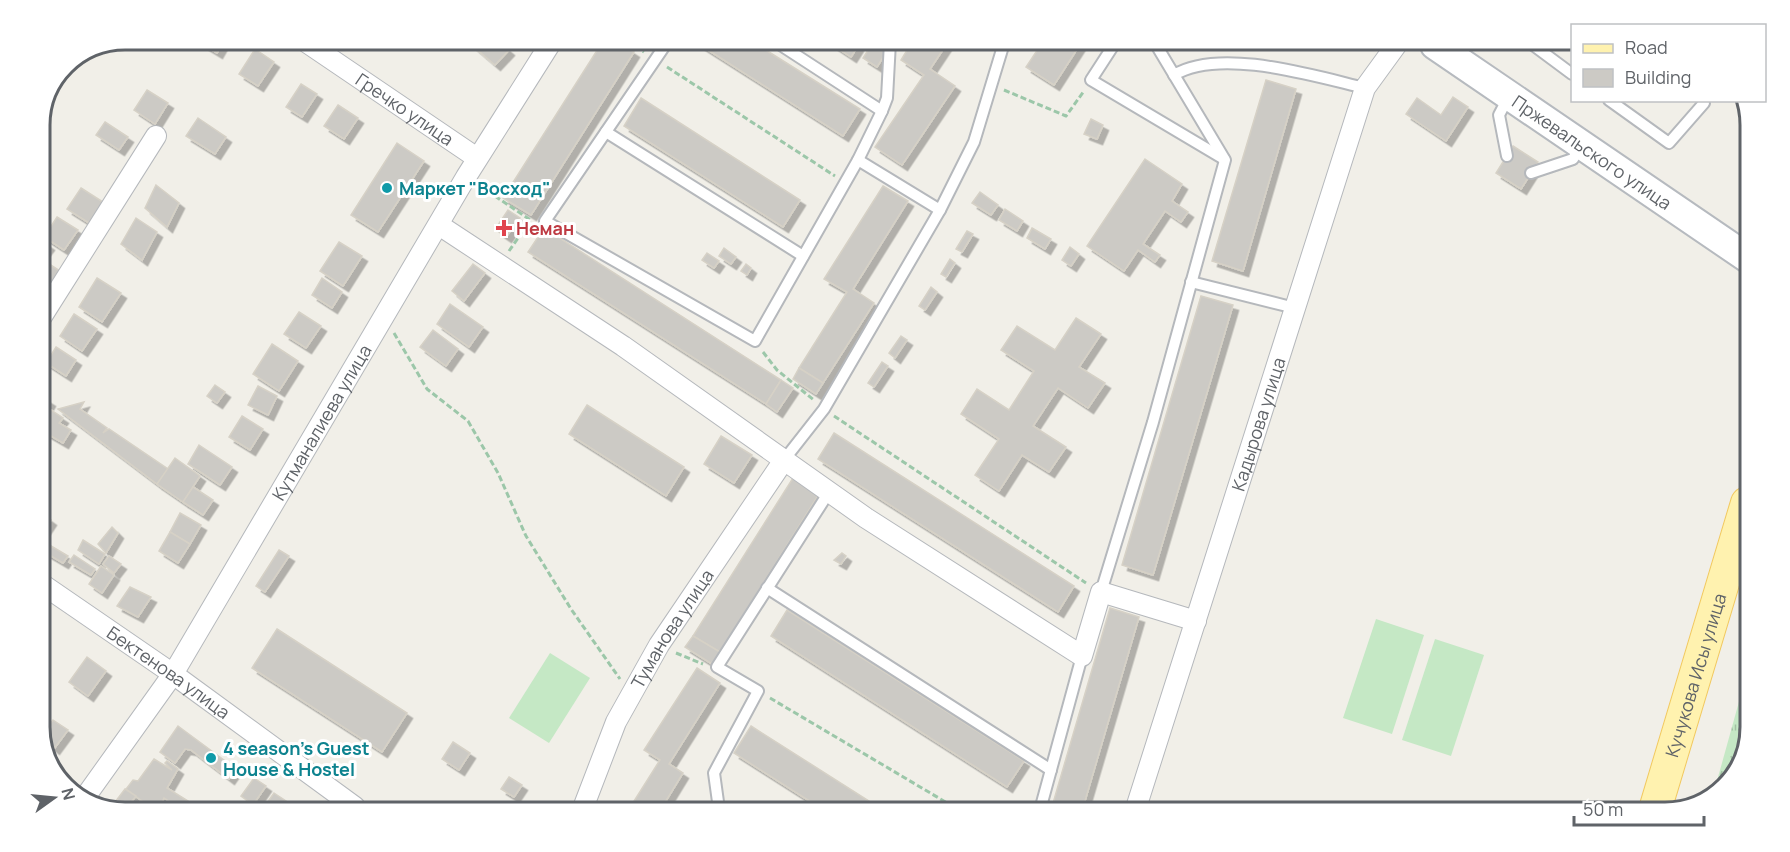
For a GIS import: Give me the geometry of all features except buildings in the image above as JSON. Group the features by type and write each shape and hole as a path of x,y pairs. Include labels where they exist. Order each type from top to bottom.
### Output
{"main road":[{"name":"Пржевальского улица","path":"1443,50 1740,253"},
{"name":"Кучукова Исы улица","path":"1657,802 1740,526"}],"street":[{"name":"Гречко улица","path":"318,50 477,158"},
{"name":"Кутманалиева улица","path":"88,793 173,674 477,158 546,50"},
{"name":"Кадырова улица","path":"1139,802 1365,88 1393,50"},
{"path":"50,304 156,136"},
{"path":"439,225 623,346 829,492 1082,656 1101,592 1196,621"},
{"name":"Туманова улица","path":"586,802 616,722 659,645 784,460"},
{"name":"Бектенова улица","path":"50,590 173,674 348,802"}],"lane":[{"path":"662,50 545,221 755,341 858,160 882,111 887,99 890,50"},
{"path":"788,50 882,111"},
{"path":"784,460 824,409 940,210 974,142 1002,50"},
{"path":"1110,50 1091,80 1225,160"},
{"path":"1101,592 1153,422 1225,160 1159,50"},
{"path":"1540,50 1571,73"},
{"path":"1174,75 1188,66 1258,63 1365,88"},
{"path":"1507,156 1499,115 1510,94"},
{"path":"1612,102 1669,143 1704,102"},
{"path":"606,132 803,256"},
{"path":"1531,173 1573,159 1582,144"},
{"path":"858,160 940,210"},
{"path":"1191,282 1295,308"},
{"path":"718,802 714,773 758,691 717,667 829,492"},
{"path":"767,588 1051,770"},
{"path":"1042,802 1082,656"}],"path":[{"path":"641,50 845,182"},
{"path":"990,84 1066,116 1091,80"},
{"path":"466,177 531,221 499,265"},
{"path":"384,317 427,389 468,421 498,473 526,536 571,609 631,695"},
{"path":"755,341 777,370 824,409 1101,592"},
{"path":"659,645 699,663 717,667"},
{"path":"758,691 945,802"}],"green space":[{"path":"1376,619 1424,635 1392,734 1343,718"},
{"path":"1435,639 1484,655 1451,756 1402,740"},
{"path":"550,653 590,678 549,743 509,718"},
{"path":"1740,698 1739,742 1730,765 1717,781"}],"place":[{"name":"Маркет \"Восход\"","path":"387,188"},
{"name":"Неман","path":"504,228"},
{"name":"4 season's Guest House & Hostel","path":"211,758"}]}
